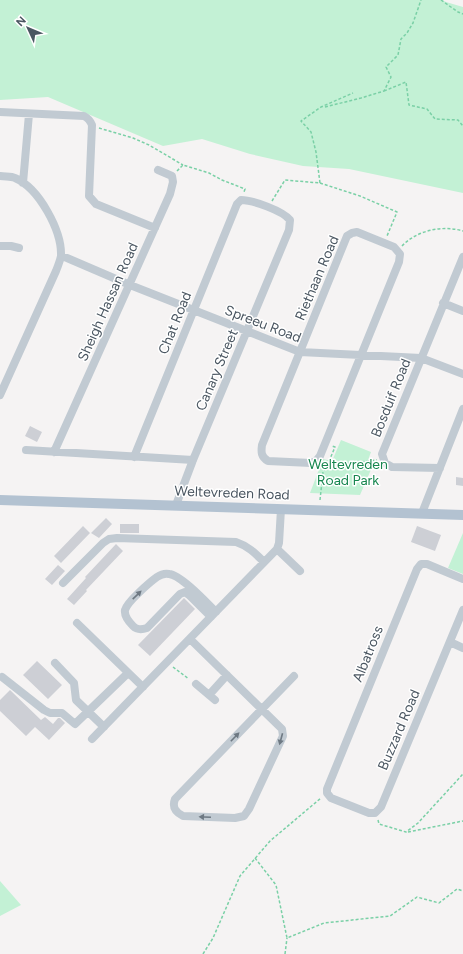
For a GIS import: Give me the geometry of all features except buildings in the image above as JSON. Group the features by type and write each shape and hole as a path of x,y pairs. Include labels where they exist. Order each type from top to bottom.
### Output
{"main road":[{"name":"Weltevreden Road","path":"0,500 463,515"}],"street":[{"path":"0,112 84,116 90,120 92,125 89,196 96,204 155,228"},
{"path":"23,183 29,114"},
{"path":"158,170 172,176"},
{"path":"0,176 15,178 23,183 37,197 53,222 58,234 61,256 56,271 3,381 0,395"},
{"name":"Sheigh Hassan Road","path":"54,452 170,194 173,182 172,176"},
{"path":"241,200 248,200 268,208"},
{"name":"Chat Road","path":"134,457 237,204 241,200"},
{"name":"Canary Street","path":"176,505 193,460 291,224 287,216 268,208"},
{"name":"Riethaan Road","path":"361,356 318,459 311,463 268,461 264,459 261,453 262,445 347,236 357,232 398,250"},
{"path":"0,246 19,248"},
{"path":"361,356 399,262 400,254 398,250"},
{"name":"Spreeu Road","path":"61,256 300,352 421,358 463,374"},
{"path":"421,358 463,258"},
{"path":"444,303 463,311"},
{"name":"Bosduif Road","path":"421,358 384,449 383,459 388,466 392,467 440,468"},
{"path":"422,513 463,409"},
{"path":"26,450 193,460"},
{"path":"92,739 277,549 279,543 281,509"},
{"path":"63,583 103,543 109,539 117,538 236,542 245,545 254,551 264,562"},
{"path":"277,549 300,571"},
{"name":"Albatross","path":"328,794 330,782 418,567 421,564 427,564 463,579"},
{"path":"168,573 183,580 213,614 185,592 180,594 147,628 143,630 136,629 130,623 125,615 125,609 128,604 153,580 168,573"},
{"name":"Buzzard Road","path":"375,812 381,807 463,610"},
{"path":"77,623 143,687"},
{"path":"190,639 262,709 282,729 283,736 249,809 244,816 236,818 183,816 174,809 173,804 175,799 262,709 294,676"},
{"path":"450,642 463,648"},
{"path":"56,663 74,683 76,699 104,727"},
{"path":"2,677 44,710 50,713 62,713 74,724 128,672"},
{"path":"196,684 212,697 227,675"},
{"path":"328,794 369,813 375,812"}],"path":[{"path":"384,91 391,77 386,67 398,55 401,39 413,23 421,0"},
{"path":"441,0 463,14"},
{"path":"321,108 384,91 406,82 409,105 427,109 435,119 458,120 463,126"},
{"path":"320,183 316,152 311,132 301,121 321,108 353,93"},
{"path":"92,125 143,143 183,165 209,173 245,189 241,200"},
{"path":"172,176 183,165"},
{"path":"268,208 285,180 320,183 360,196 397,212 384,243"},
{"path":"398,250 407,240 434,229 453,228 463,232"},
{"path":"320,500 323,472 335,447 328,445"},
{"path":"327,466 378,460"},
{"path":"167,663 196,684"},
{"path":"406,832 418,823 463,774"},
{"path":"203,954 213,938 240,876 270,841 328,794"},
{"path":"375,812 379,824 406,832 463,822"},
{"path":"255,858 276,885 287,938 285,954"},
{"path":"287,938 324,923 390,916 417,897 439,903 457,889 463,890"}],"green space":[{"path":"0,0 442,0 463,7 463,193 349,169 303,166 250,154 202,139 163,146 48,97 0,100"},
{"name":"Weltevreden Road Park","path":"341,440 371,452 367,463 373,465 360,495 310,493 323,459 332,461"},
{"path":"463,533 463,574 448,568"},
{"path":"0,881 21,905 0,916"}]}
